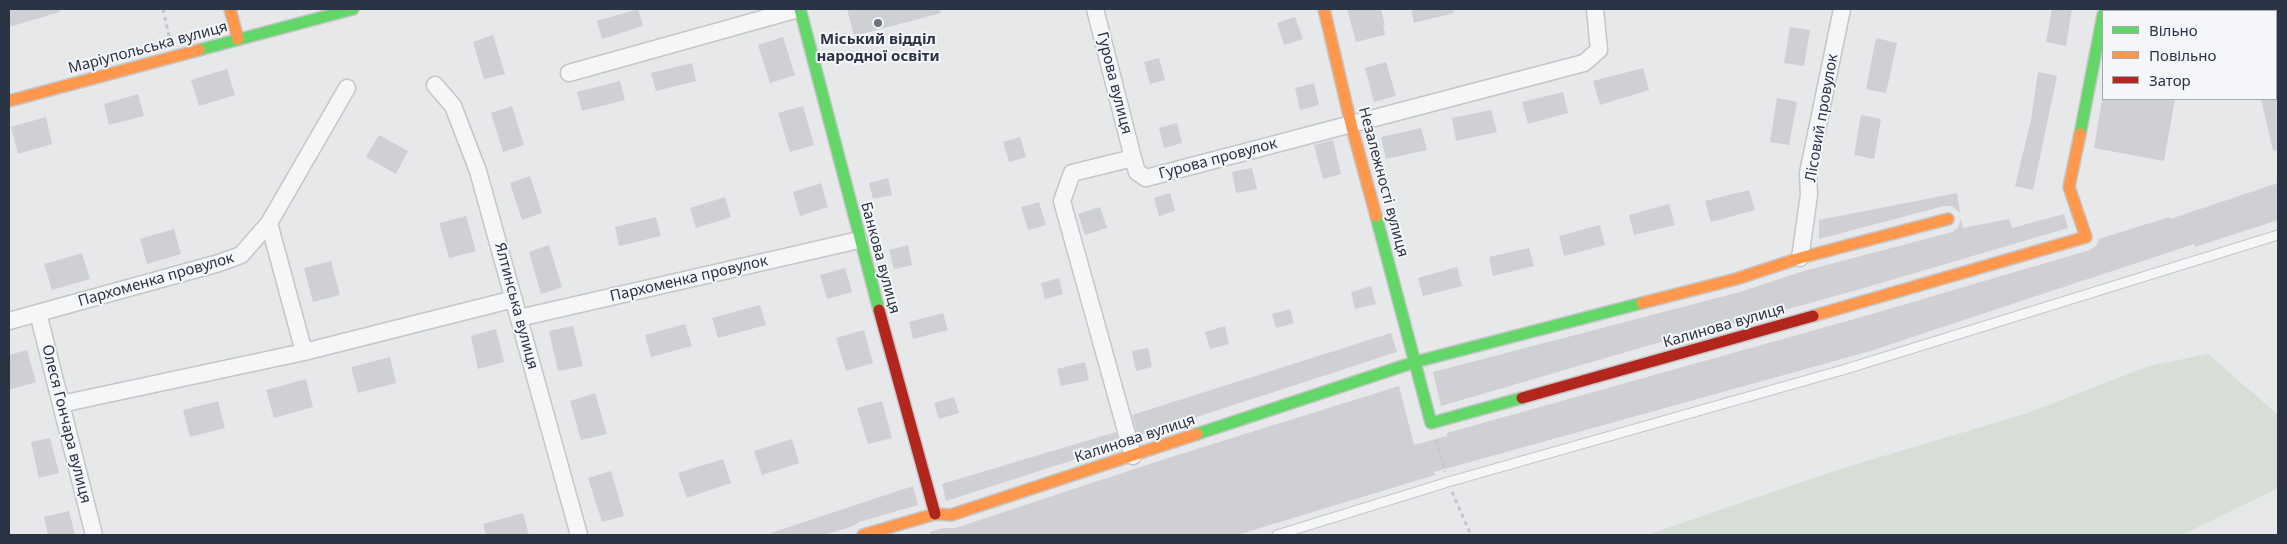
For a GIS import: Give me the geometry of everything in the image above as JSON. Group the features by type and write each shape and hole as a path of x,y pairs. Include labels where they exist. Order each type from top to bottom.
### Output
{"street":[{"path":"230,9 238,39"},
{"name":"Маріупольська вулиця","path":"9,100 353,9"},
{"path":"570,73 799,9"},
{"name":"Банкова вулиця","path":"799,9 859,240 935,514"},
{"name":"Гурова вулиця","path":"1095,9 1133,158"},
{"name":"Незалежності вулиця","path":"1324,9 1352,124 1415,362"},
{"name":"Гурова провулок","path":"1133,158 1137,172 1146,178 1584,63 1599,50 1595,9"},
{"name":"Лісовий провулок","path":"1800,258 1809,195 1808,173 1842,9"},
{"name":"Калинова вулиця","path":"1415,362 1431,423 1861,303 2086,237 2069,187 2102,20"},
{"name":"Ялтинська вулиця","path":"435,85 453,106 478,170 579,535"},
{"name":"Пархоменка провулок","path":"9,321 219,263 241,255 269,223 347,88"},
{"path":"1133,158 1072,173 1062,201 1133,456"},
{"name":"Калинова вулиця","path":"863,535 935,514 951,515 1415,362 1736,279 1800,258 1948,219"},
{"path":"269,223 304,352"},
{"name":"Пархоменка провулок","path":"519,318 859,240"},
{"path":"61,404 304,352 514,299"},
{"name":"Олеся Гончара вулиця","path":"38,313 94,535"}],"lane":[{"path":"1277,535 1448,482 1846,369 2278,235"}],"path":[{"path":"163,9 173,56"}],"shaded area":[{"path":"2208,354 2278,415 2278,488 2182,535 1647,535 1840,469 2025,414 2149,366"}],"building":[{"path":"9,9 59,9 60,12 9,27"},
{"path":"638,9 643,26 602,39 597,21"},
{"name":"Міський відділ народної освіти","path":"847,9 940,9 941,13 854,36"},
{"path":"1347,9 1381,9 1385,25 1383,25 1385,35 1356,42"},
{"path":"1411,9 1453,9 1454,13 1414,23"},
{"path":"2052,9 2072,9 2066,46 2046,42"},
{"path":"1295,17 1303,39 1284,45 1277,23"},
{"path":"1790,27 1810,30 1804,66 1784,63"},
{"path":"493,35 505,74 484,79 473,42"},
{"path":"783,37 795,75 770,83 758,45"},
{"path":"1876,38 1897,43 1886,93 1866,89"},
{"path":"1159,58 1165,80 1150,84 1144,62"},
{"path":"1386,62 1396,96 1374,102 1365,68"},
{"path":"692,63 696,81 656,91 651,73"},
{"path":"1643,68 1649,90 1600,105 1593,81"},
{"path":"227,69 235,95 199,106 191,80"},
{"path":"2038,72 2057,76 2033,190 2015,186 2031,120"},
{"path":"620,81 625,100 582,111 577,92"},
{"path":"1314,83 1319,105 1300,110 1295,88"},
{"path":"1563,92 1568,113 1528,124 1522,102"},
{"path":"138,94 144,116 109,125 104,104"},
{"path":"1777,98 1797,102 1789,145 1770,142"},
{"path":"2102,99 2175,100 2164,161 2094,148"},
{"path":"2278,99 2278,150 2273,151 2261,100"},
{"path":"512,106 524,145 503,152 491,113"},
{"path":"803,106 814,145 790,152 778,113"},
{"path":"1491,110 1497,132 1456,141 1452,118"},
{"path":"1861,115 1881,119 1874,159 1854,155"},
{"path":"46,117 52,144 18,154 11,127"},
{"path":"1177,123 1182,143 1164,148 1159,128"},
{"path":"1421,128 1427,150 1386,159 1381,137"},
{"path":"379,135 408,151 396,174 366,157"},
{"path":"1020,137 1026,157 1009,162 1003,142"},
{"path":"1333,140 1341,174 1323,179 1314,145"},
{"path":"1252,168 1257,189 1236,193 1232,172"},
{"path":"530,176 542,213 522,220 510,183"},
{"path":"888,178 892,195 873,199 869,183"},
{"path":"821,183 828,207 800,216 793,192"},
{"path":"2278,183 2278,220 2195,247 2194,244 1867,352 1434,472 1435,475 1237,535 930,535 930,532 943,528 955,528 1168,458 1399,386 1414,445 1447,436 1447,433 1865,316 2090,250 2096,246 2099,239 2169,217 2170,219"},
{"path":"1749,190 1755,210 1711,222 1705,201"},
{"path":"1170,193 1175,211 1159,216 1154,198"},
{"path":"1957,193 1960,213 1952,206 1944,206 1819,239 1819,220"},
{"path":"725,197 731,217 696,228 690,208"},
{"path":"1039,202 1046,225 1028,230 1021,207"},
{"path":"1669,204 1675,225 1634,235 1629,215"},
{"path":"1100,207 1107,228 1085,235 1078,214"},
{"path":"2064,214 2068,228 1857,290 1720,328 1719,325 1441,406 1433,372 1740,292 1804,271 1952,232 1958,228 1961,219 1963,228 2009,219 2012,228"},
{"path":"466,216 476,251 449,258 439,223"},
{"path":"656,217 661,236 619,246 615,227"},
{"path":"1600,225 1605,245 1564,256 1559,236"},
{"path":"174,229 181,254 147,264 140,239"},
{"path":"549,245 562,287 541,294 529,252"},
{"path":"908,245 912,265 894,269 889,250"},
{"path":"1529,248 1534,266 1493,276 1489,257"},
{"path":"82,253 90,279 52,290 44,264"},
{"path":"331,261 340,295 313,302 304,268"},
{"path":"1457,267 1462,286 1423,296 1418,278"},
{"path":"845,268 852,292 827,299 820,275"},
{"path":"1059,278 1063,294 1045,299 1041,283"},
{"path":"1371,286 1376,304 1355,309 1351,292"},
{"path":"760,305 766,325 718,338 712,318"},
{"path":"1290,309 1294,323 1276,328 1272,314"},
{"path":"943,313 948,330 913,339 909,322"},
{"path":"685,324 692,346 651,357 645,335"},
{"path":"573,326 583,366 558,371 549,331"},
{"path":"1225,326 1229,344 1210,349 1205,332"},
{"path":"496,329 504,362 478,369 471,336"},
{"path":"864,330 873,363 846,371 836,338"},
{"path":"1391,333 1397,352 1138,436 1132,415"},
{"path":"1148,348 1152,367 1136,371 1132,351"},
{"path":"27,350 36,382 9,390 9,355"},
{"path":"390,357 396,383 358,393 351,367"},
{"path":"1085,362 1089,380 1061,386 1057,369"},
{"path":"306,379 313,407 274,418 266,390"},
{"path":"595,393 607,434 581,440 570,401"},
{"path":"954,397 959,413 939,419 934,403"},
{"path":"218,401 225,428 190,437 183,410"},
{"path":"882,401 892,438 868,444 857,408"},
{"path":"1116,432 1120,445 946,501 942,484"},
{"path":"50,438 59,473 39,478 31,442"},
{"path":"792,439 799,463 762,475 754,451"},
{"path":"723,459 731,483 687,498 678,473"},
{"path":"611,471 624,516 602,522 588,478"},
{"path":"913,486 918,505 859,522 853,526 824,535 772,535 771,533"},
{"path":"69,511 75,535 48,535 44,517"},
{"path":"523,513 529,535 486,535 483,524"}],"traffic: fast":[{"path":"199,50 353,9"},
{"path":"800,9 879,310"},
{"path":"2080,134 2102,20"},
{"path":"1376,216 1431,423 1522,398"},
{"path":"1197,434 1415,362 1642,303"}],"traffic: slow":[{"path":"230,9 238,39"},
{"path":"1324,9 1351,124 1376,216"},
{"path":"9,101 199,50"},
{"path":"1813,316 2086,237 2069,187 2080,134"},
{"path":"1642,303 1736,279 1800,258 1948,219"},
{"path":"863,535 935,514 951,515 1197,434"}],"traffic: jam":[{"path":"879,310 935,514"},
{"path":"1522,398 1813,316"}],"place":[{"name":"Міський відділ народної освіти","path":"878,23"}]}
